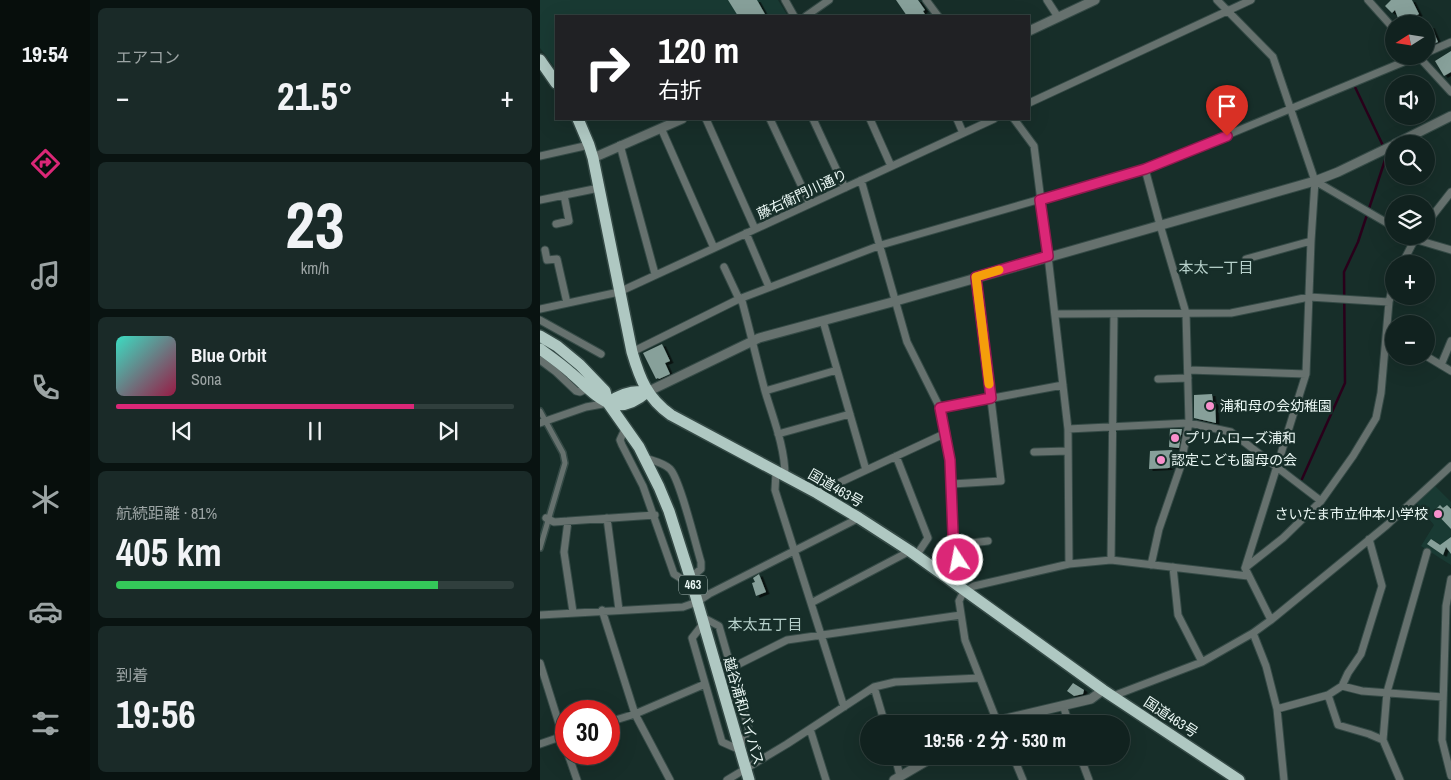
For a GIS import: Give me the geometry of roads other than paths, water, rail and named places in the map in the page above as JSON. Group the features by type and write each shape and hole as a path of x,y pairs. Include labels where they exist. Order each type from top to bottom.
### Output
{"highway":[{"path":"540,60 555,81"},
{"name":"国道463号","path":"578,120 593,158 632,352 647,392 662,409 817,493 859,518 913,553 1103,690 1239,780"},
{"name":"越谷浦和バイパス","path":"540,336 557,346 580,365 605,391 608,403 626,427 645,458 669,512 692,583 748,780"},
{"name":"越谷浦和バイパス","path":"540,349 572,373 598,398 608,403"},
{"path":"608,403 620,405 638,400 647,392"}],"street":[{"path":"785,0 793,15"},
{"path":"807,15 828,0"},
{"path":"1047,0 1058,17"},
{"path":"1030,31 1096,0"},
{"path":"1217,0 1273,57 1315,181 1310,242 1306,374 1245,568 1271,620"},
{"path":"1030,103 1251,0"},
{"path":"1368,0 1385,19"},
{"path":"930,1 937,15"},
{"path":"1435,48 1451,42"},
{"path":"632,352 739,299 769,287 881,245 1145,169 1397,65"},
{"path":"1426,65 1451,92"},
{"path":"1413,135 1451,116"},
{"path":"593,158 680,120"},
{"path":"706,120 755,229"},
{"path":"770,120 810,204"},
{"path":"813,120 845,188"},
{"path":"870,120 891,166"},
{"path":"957,120 963,132"},
{"name":"藤右衛門川通り","path":"540,309 619,292 992,120"},
{"path":"1015,120 1034,146 1048,256 1068,429 1069,564"},
{"path":"662,128 714,248"},
{"path":"540,156 589,145"},
{"path":"620,145 655,274"},
{"path":"647,392 752,340 1315,181 1385,149"},
{"path":"1145,169 1186,313 1189,423 1180,468 1159,528 1151,564"},
{"path":"861,180 907,342 940,408 950,460 953,534 961,576 962,588 959,601 965,640 993,715"},
{"path":"1315,181 1385,222"},
{"path":"540,200 599,188"},
{"path":"1435,212 1451,192"},
{"path":"556,224 569,221 564,195"},
{"path":"746,233 769,287"},
{"path":"1246,260 1310,242"},
{"path":"1435,245 1451,250"},
{"path":"545,250 547,260 557,258 567,302"},
{"path":"724,267 739,299 742,301 778,434 785,467 776,490 844,707"},
{"path":"952,484 1001,481 976,277"},
{"path":"1055,314 1231,313 1309,297 1385,302"},
{"path":"1111,560 1114,314"},
{"path":"540,320 601,354"},
{"path":"823,321 866,470"},
{"path":"1441,365 1451,341"},
{"path":"1245,568 1283,538 1322,501 1353,456 1376,418 1381,392 1385,346"},
{"path":"540,360 556,372 576,392 588,388"},
{"path":"1435,361 1451,371"},
{"path":"765,390 837,370"},
{"path":"1158,379 1188,374 1306,374"},
{"path":"940,408 1063,385"},
{"path":"543,422 586,407 608,403"},
{"path":"540,411 543,422 563,453 565,463 540,548"},
{"path":"778,434 850,414"},
{"path":"1068,429 1189,423 1231,432 1322,501"},
{"path":"626,427 620,440 643,486 674,574 692,583 695,574 700,569 701,562 688,515 673,473 665,465 645,458"},
{"path":"817,493 946,433"},
{"path":"1034,452 1068,451"},
{"path":"811,603 913,553 928,538 896,456"},
{"path":"1113,696 1202,662 1253,633 1369,539 1451,466"},
{"path":"547,519 554,522 654,515"},
{"path":"607,518 619,610"},
{"path":"540,615 602,610 677,608 697,602 708,594 859,518"},
{"path":"568,521 564,552 573,612"},
{"path":"1277,709 1328,695 1342,686 1361,654 1382,586 1369,539"},
{"path":"955,545 988,541"},
{"path":"1400,780 1383,740 1387,692 1427,552"},
{"path":"962,588 1069,564 1111,560 1248,576"},
{"path":"1173,567 1178,615 1202,662"},
{"path":"1451,579 1446,606 1442,740 1451,776"},
{"path":"602,610 634,714 670,780"},
{"path":"731,668 787,640 961,615"},
{"path":"702,621 719,626 749,730 742,740 740,750 722,742 692,638 702,621"},
{"path":"1253,633 1266,666 1277,709 1284,780"},
{"path":"540,663 555,706"},
{"path":"727,780 874,687 895,682 980,678"},
{"path":"620,718 705,684"},
{"path":"1342,686 1362,691 1443,696"},
{"path":"874,687 882,715"},
{"path":"1026,715 1094,698 1103,690"},
{"path":"1328,695 1338,725 1383,740"},
{"path":"1063,705 1066,715"},
{"path":"810,729 826,780"},
{"path":"540,744 555,739"},
{"path":"572,765 577,780"},
{"path":"896,765 897,778 919,765"},
{"path":"1017,765 1023,780"},
{"path":"1083,765 1089,780"}],"waterway":[{"path":"1302,479 1345,383 1344,272 1358,242 1387,154 1355,87"}],"place":[{"name":"浦和母の会幼稚園","path":"1210,406"},
{"name":"プリムローズ浦和","path":"1175,438"},
{"name":"認定こども園母の会","path":"1161,460"},
{"name":"さいたま市立仲本小学校","path":"1438,514"}],"district":[{"name":"本太一丁目","path":"1216,268"},
{"name":"本太五丁目","path":"765,625"}]}
